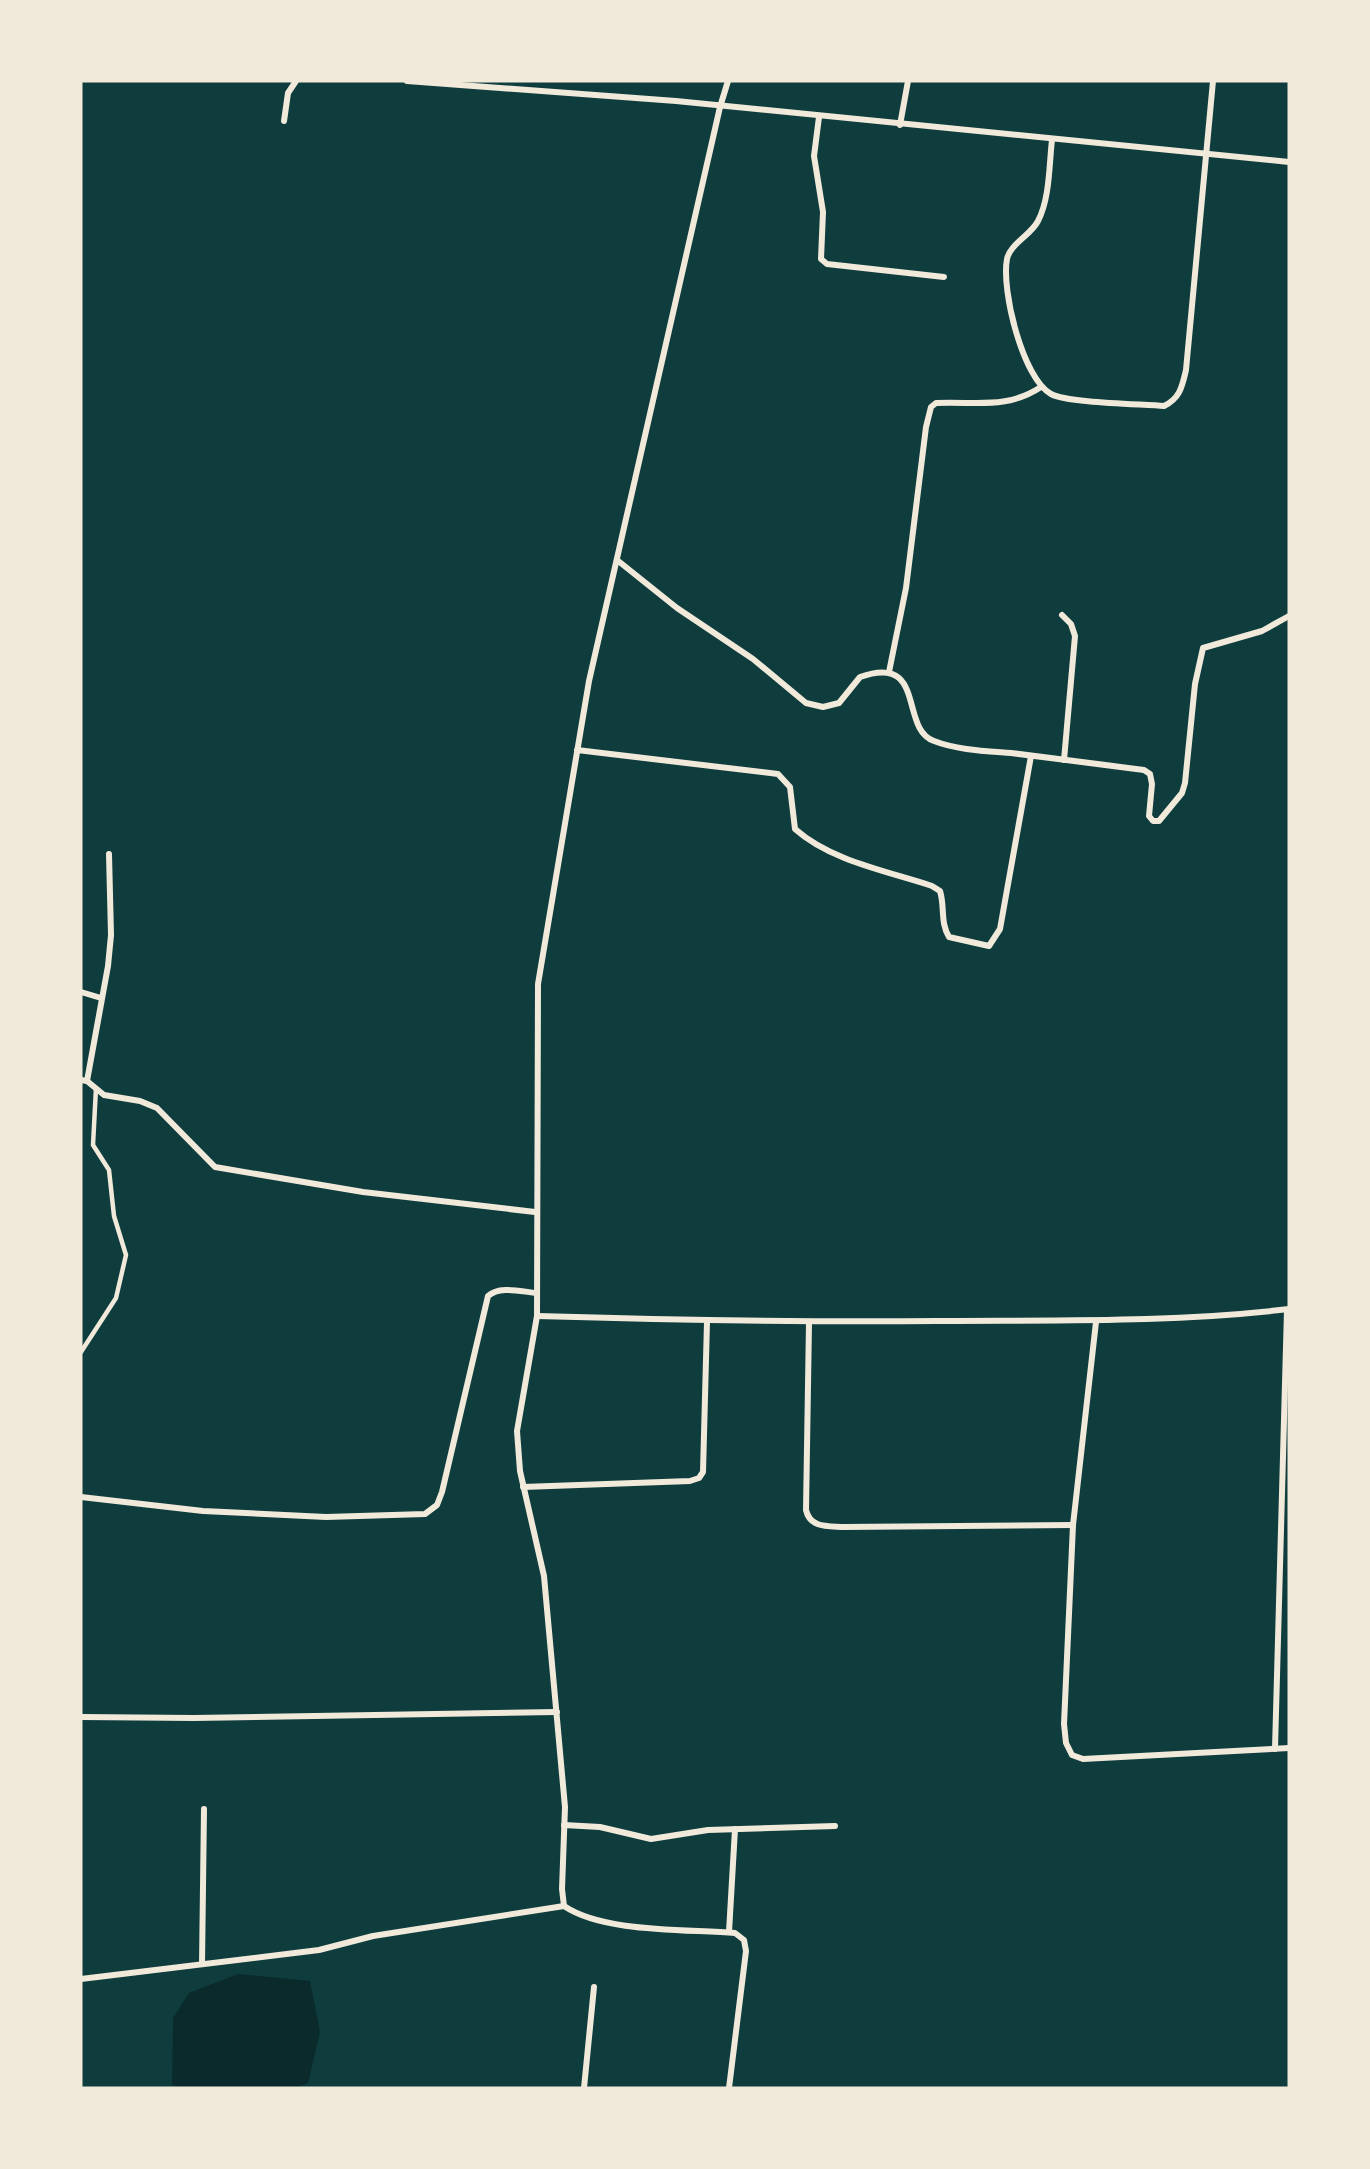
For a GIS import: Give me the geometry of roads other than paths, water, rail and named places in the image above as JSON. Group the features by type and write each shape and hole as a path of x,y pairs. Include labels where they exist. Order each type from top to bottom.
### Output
{"street":[{"path":"284,121 288,93 296,81"},
{"path":"407,81 720,107 1052,140 1207,152 1289,162"},
{"path":"564,1906 562,1889 564,1825 544,1576 519,1471 517,1431 537,1316 535,1212 538,984 590,681 720,107 728,81"},
{"path":"900,125 908,81"},
{"path":"1052,140 1041,215 1031,232 1010,252 1007,261 1008,308 1012,323 1041,387 1059,397 1164,406 1175,401 1182,390 1186,370 1213,81"},
{"path":"819,117 814,156 823,212 821,259 827,264 944,277"},
{"path":"889,672 906,588 926,427 931,407 936,403 1010,402 1023,399 1041,387"},
{"path":"617,560 676,608 753,659 806,703 823,707 839,703 860,677 889,672 898,675 922,730 932,741 1144,770 1150,774 1152,784 1149,816 1153,821 1159,821 1182,793 1185,783 1195,684 1203,648 1210,644 1262,632 1289,616"},
{"path":"1062,615 1071,624 1075,636 1064,760"},
{"path":"577,750 778,774 790,787 795,829 806,839 851,859 932,886 940,891 944,903 942,927 949,937 989,946 1000,929 1031,756"},
{"path":"109,854 111,935 108,966 84,1080 104,1095 140,1101 158,1108 215,1167 363,1192 535,1212"},
{"path":"81,992 101,998"},
{"path":"81,1497 203,1511 326,1517 425,1514 437,1505 442,1492 488,1296 493,1291 503,1290 537,1293"},
{"path":"537,1316 706,1322 1096,1322 1213,1317 1288,1310 1275,1749"},
{"path":"523,1487 690,1481 699,1478 703,1472 706,1322"},
{"path":"1096,1322 1073,1525 1064,1724 1066,1743 1072,1755 1093,1758 1289,1748"},
{"path":"809,1323 806,1510 807,1518 813,1524 843,1527 1073,1525"},
{"path":"81,1717 218,1718 556,1712"},
{"path":"202,1964 204,1809"},
{"path":"564,1825 600,1827 651,1839 708,1830 835,1826"},
{"path":"729,1932 735,1829"},
{"path":"81,1979 319,1950 373,1936 564,1906 574,1913 606,1923 729,1932 744,1940 746,1951 729,2088"},
{"path":"584,2088 594,1987"}],"lane":[{"path":"81,1352 116,1298 126,1255 114,1216 109,1170 93,1145 96,1088"}],"water":[{"path":"238,1974 310,1981 320,2032 308,2083 296,2088 181,2088 172,2085 173,2018 189,1993"}]}
